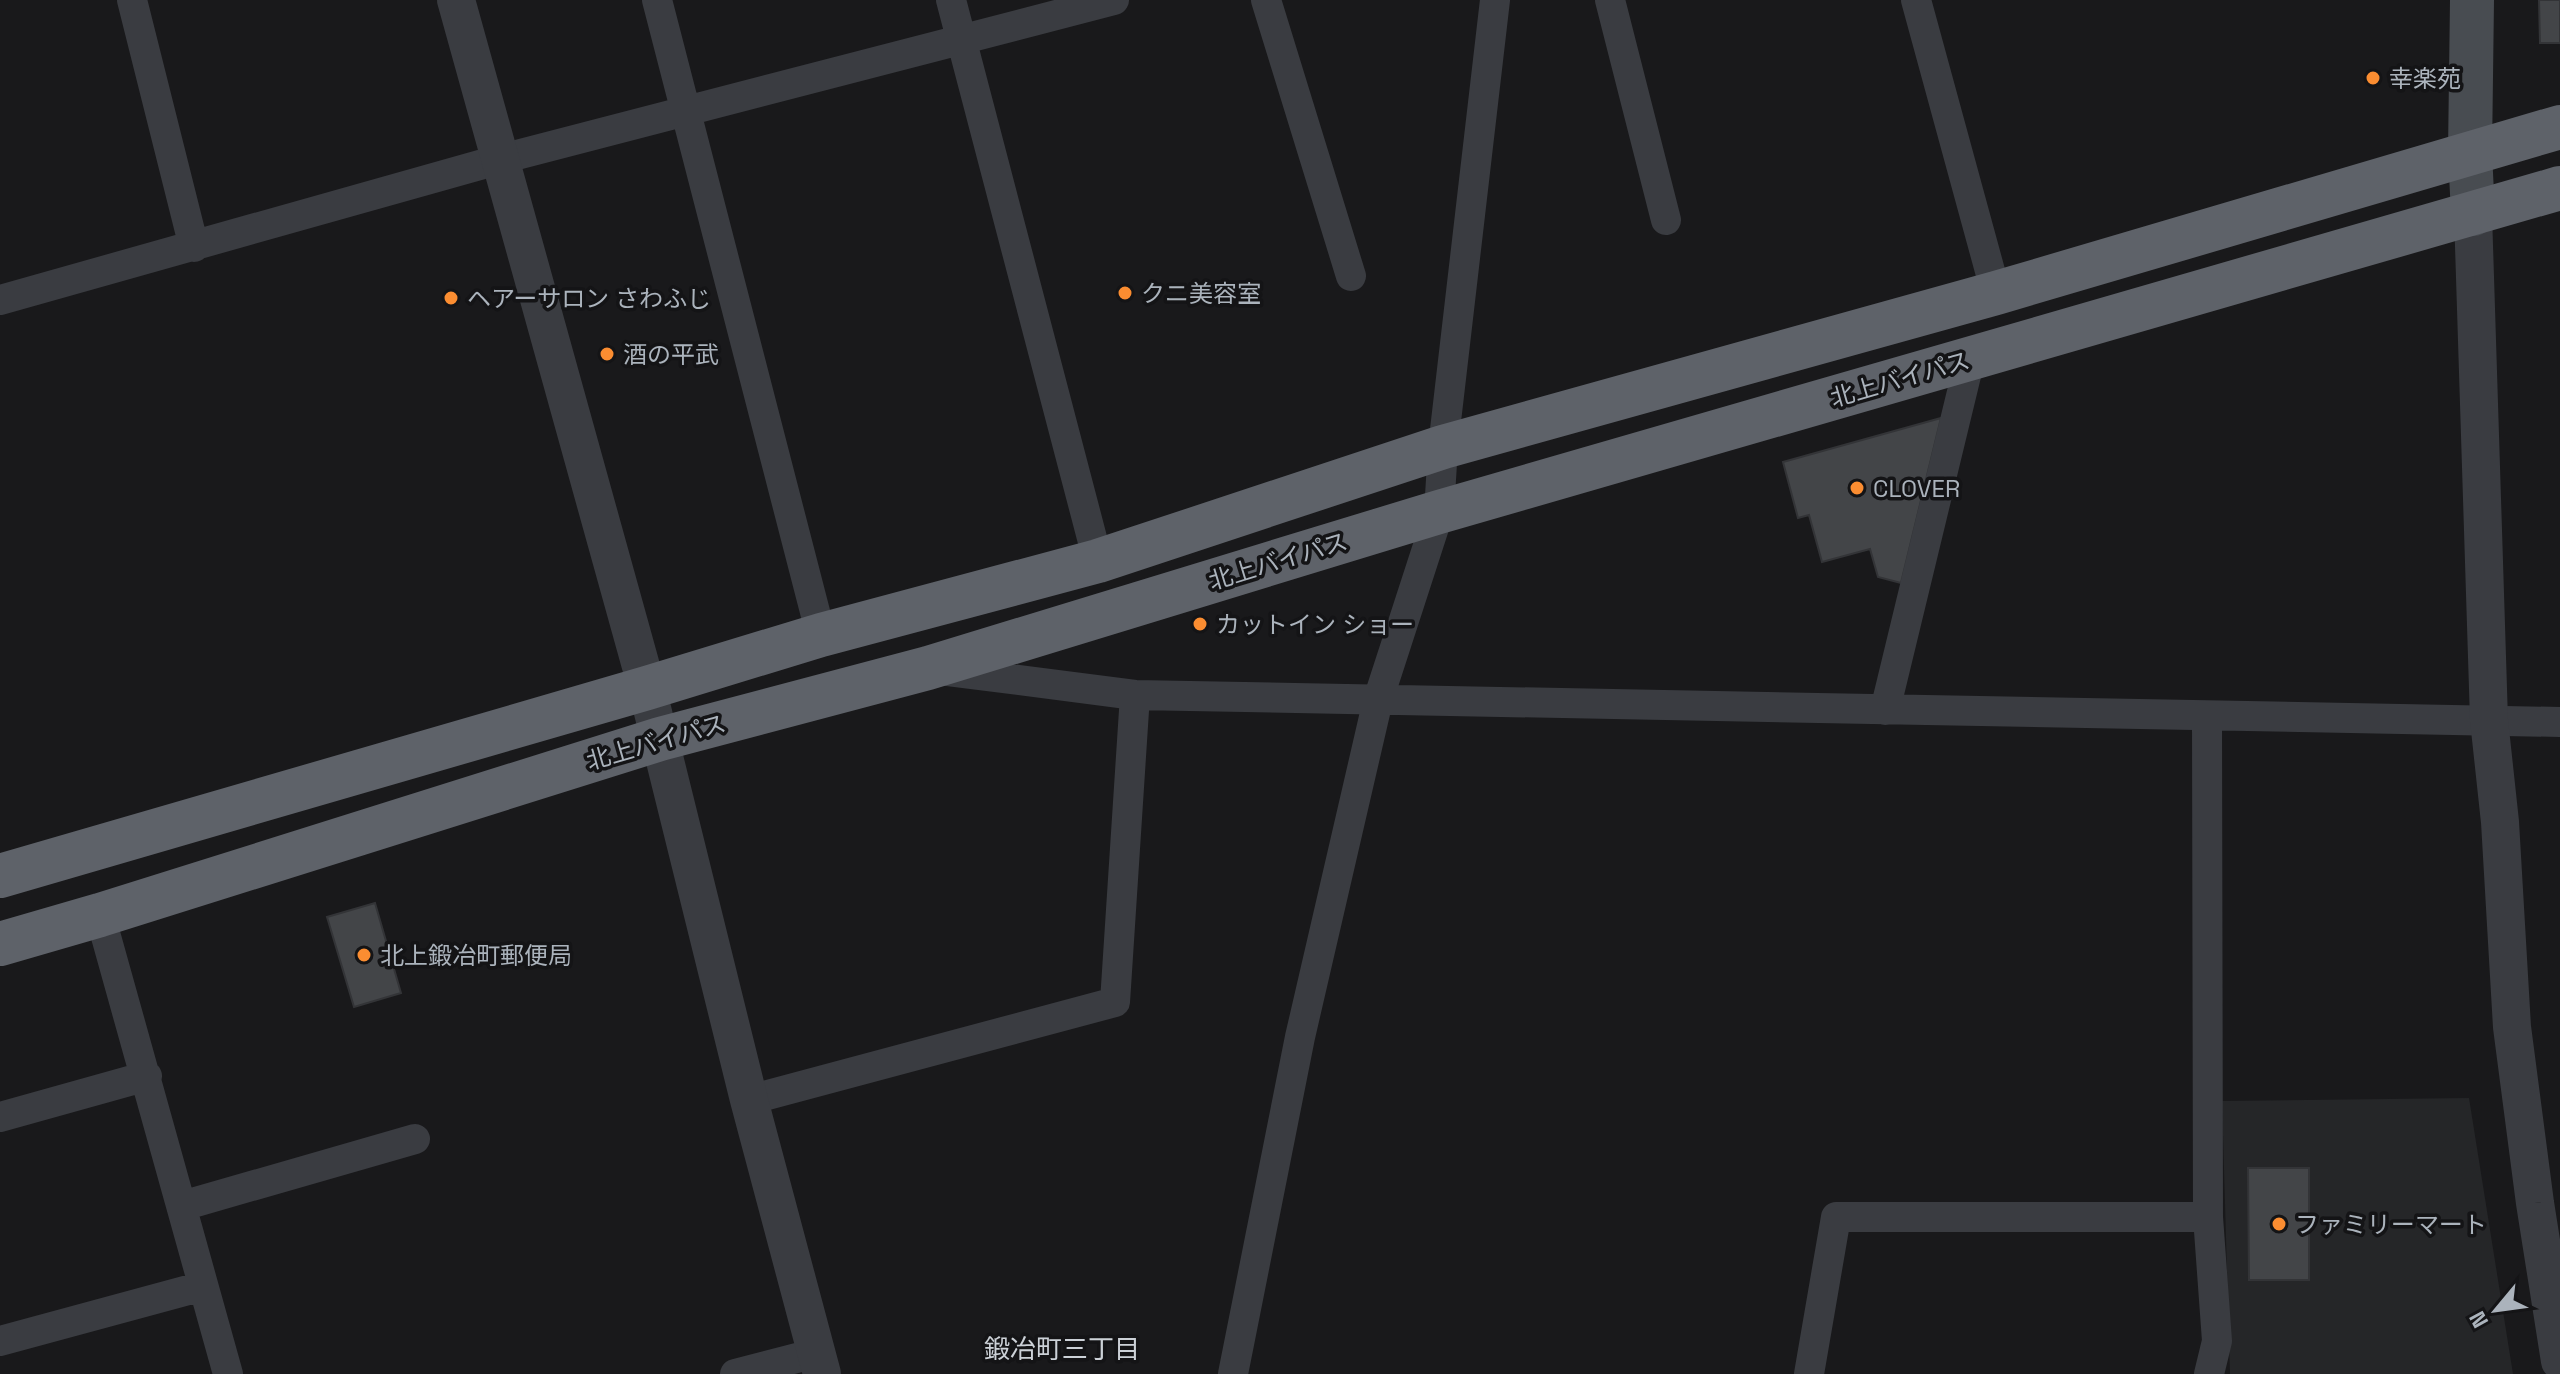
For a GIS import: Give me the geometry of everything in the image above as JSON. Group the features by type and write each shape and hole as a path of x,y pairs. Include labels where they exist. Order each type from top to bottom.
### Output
{"highway":[{"path":"0,876 821,635 1098,561 1443,447 1996,293 2560,127"},
{"name":"北上バイパス","path":"0,944 660,739 928,668 1439,512 2560,188"}],"main road":[{"path":"2472,0 2470,153 2473,214"}],"street":[{"path":"132,0 194,247"},
{"path":"456,0 647,688 749,1100 819,1363 735,1374"},
{"path":"657,0 821,635"},
{"path":"951,0 1098,561"},
{"path":"0,300 501,159 1114,0"},
{"path":"1266,0 1351,276"},
{"path":"1233,1374 1300,1037 1378,700 1439,512 1443,447 1495,0"},
{"path":"1610,0 1666,220"},
{"path":"1916,0 1996,293"},
{"path":"2473,214 2489,720 2500,822 2512,1027 2560,1361"},
{"path":"1885,710 1970,359"},
{"path":"928,668 1135,695 2560,722"},
{"path":"749,1100 1115,1002 1135,695"},
{"path":"2207,717 2208,1217 2217,1341 2209,1374"},
{"path":"100,915 228,1374"},
{"path":"0,1117 147,1076"},
{"path":"182,1206 415,1139"},
{"path":"1809,1374 1836,1217 2208,1217"},
{"path":"0,1341 203,1286"}],"shaded area":[{"path":"2469,1098 2513,1374 2230,1374 2222,1101"}],"building":[{"path":"2539,0 2560,0 2560,43 2540,43"},
{"name":"CLOVER","path":"1941,418 1901,583 1878,577 1870,549 1822,562 1809,515 1798,518 1783,462"},
{"path":"375,903 401,993 354,1007 327,917"},
{"name":"ファミリーマート","path":"2248,1168 2309,1168 2309,1280 2249,1280"}],"place":[{"name":"幸楽苑","path":"2373,78"},
{"name":"クニ美容室","path":"1125,293"},
{"name":"ヘアーサロン さわふじ","path":"451,298"},
{"name":"酒の平武","path":"607,354"},
{"name":"CLOVER","path":"1857,488"},
{"name":"カットイン ショー","path":"1200,624"},
{"name":"北上鍛冶町郵便局","path":"364,955"},
{"name":"ファミリーマート","path":"2279,1224"}],"district":[{"name":"鍛冶町三丁目","path":"1062,1349"}]}
